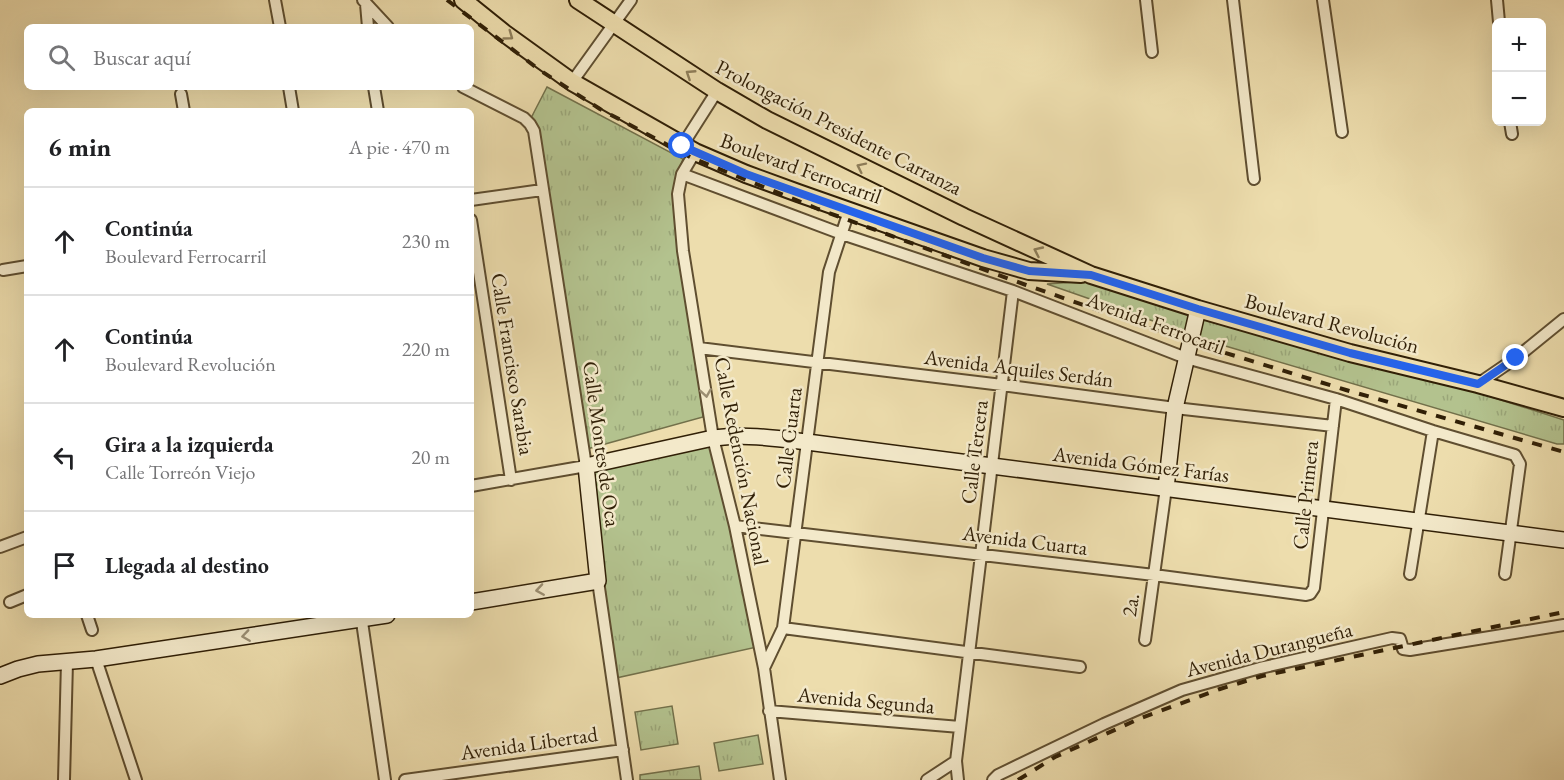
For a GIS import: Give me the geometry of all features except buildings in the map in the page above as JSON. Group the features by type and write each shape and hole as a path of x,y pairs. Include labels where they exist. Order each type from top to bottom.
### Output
{"main road":[{"name":"Boulevard Ferrocarril","path":"463,0 572,82 688,149 746,174 983,258 1029,271 1091,275"},
{"name":"Prolongación Presidente Carranza","path":"578,0 717,91 767,120 1091,275"},
{"name":"Boulevard Revolución","path":"1091,275 1350,353 1478,384 1564,408"},
{"path":"1166,488 1175,408 1198,309"},
{"name":"Avenida Gómez Farías","path":"586,466 713,438 757,436 1564,540"},
{"name":"Calle Montes de Oca","path":"586,466 598,581"},
{"path":"474,602 598,581"},
{"path":"0,676 38,664 96,659 355,618"}],"street":[{"path":"275,0 279,24"},
{"path":"572,82 631,0"},
{"path":"1146,0 1152,52"},
{"path":"1233,0 1254,179"},
{"path":"1323,0 1342,132"},
{"path":"1497,0 1499,18"},
{"path":"364,2 368,24"},
{"path":"364,2 385,24"},
{"path":"290,90 292,108"},
{"path":"374,90 378,108"},
{"name":"Calle Montes de Oca","path":"469,90 524,118 534,132 586,466"},
{"name":"Calle Redención Nacional","path":"717,91 688,149 678,194 680,222 713,438 735,526 764,668 769,711 782,780"},
{"path":"181,94 183,108"},
{"path":"1511,126 1512,134"},
{"name":"Avenida Ferrocaril","path":"682,174 842,234 1013,291 1186,358 1336,399 1515,454 1520,464 1511,534"},
{"path":"474,200 542,190"},
{"name":"Calle Cuarta","path":"764,668 783,628 829,272 849,211"},
{"name":"Calle Francisco Sarabia","path":"474,239 511,480"},
{"path":"3,270 24,266"},
{"name":"Calle Tercera","path":"958,780 956,761 1013,291"},
{"path":"1478,384 1516,358 1564,319"},
{"name":"Avenida Aquiles Serdán","path":"699,348 1333,426"},
{"name":"Calle Primera","path":"1310,594 1314,588 1336,399"},
{"path":"1410,574 1433,430"},
{"path":"474,486 586,466"},
{"name":"2a.","path":"1145,640 1166,488"},
{"name":"Avenida Cuarta","path":"735,526 1310,594"},
{"path":"1505,574 1511,534"},
{"path":"0,547 24,538"},
{"name":"Calle Montes de Oca","path":"598,581 627,780"},
{"path":"10,602 24,596"},
{"path":"88,618 92,630"},
{"path":"361,618 385,780"},
{"name":"Avenida Durangueña","path":"993,780 998,775 1104,724 1182,690 1260,668 1392,638 1400,639 1403,649 1410,650 1564,625"},
{"path":"783,628 1080,667"},
{"path":"96,659 136,780"},
{"path":"64,780 67,662"},
{"name":"Avenida Segunda","path":"769,711 960,727"},
{"name":"Avenida Libertad","path":"405,780 623,750"},
{"path":"927,780 956,761"}],"green space":[{"path":"547,87 683,159 674,186 703,417 587,449 531,118"},
{"path":"1088,281 1479,393 1564,420 1564,444 1557,444 1222,345 1047,284"},
{"path":"712,441 757,647 616,678 589,469"},
{"path":"672,706 678,744 641,750 635,712"},
{"path":"758,735 763,764 719,771 714,743"},
{"path":"699,766 701,780 640,780 640,775"}],"railway":[{"path":"447,0 541,71 600,109 692,158 818,209 1190,342 1346,390 1564,452"},
{"path":"1018,780 1055,757 1141,718 1262,676 1564,612"}],"route":[{"path":"682,146 746,174 983,258 1029,271 1091,275 1350,353 1478,384 1516,358"}]}
